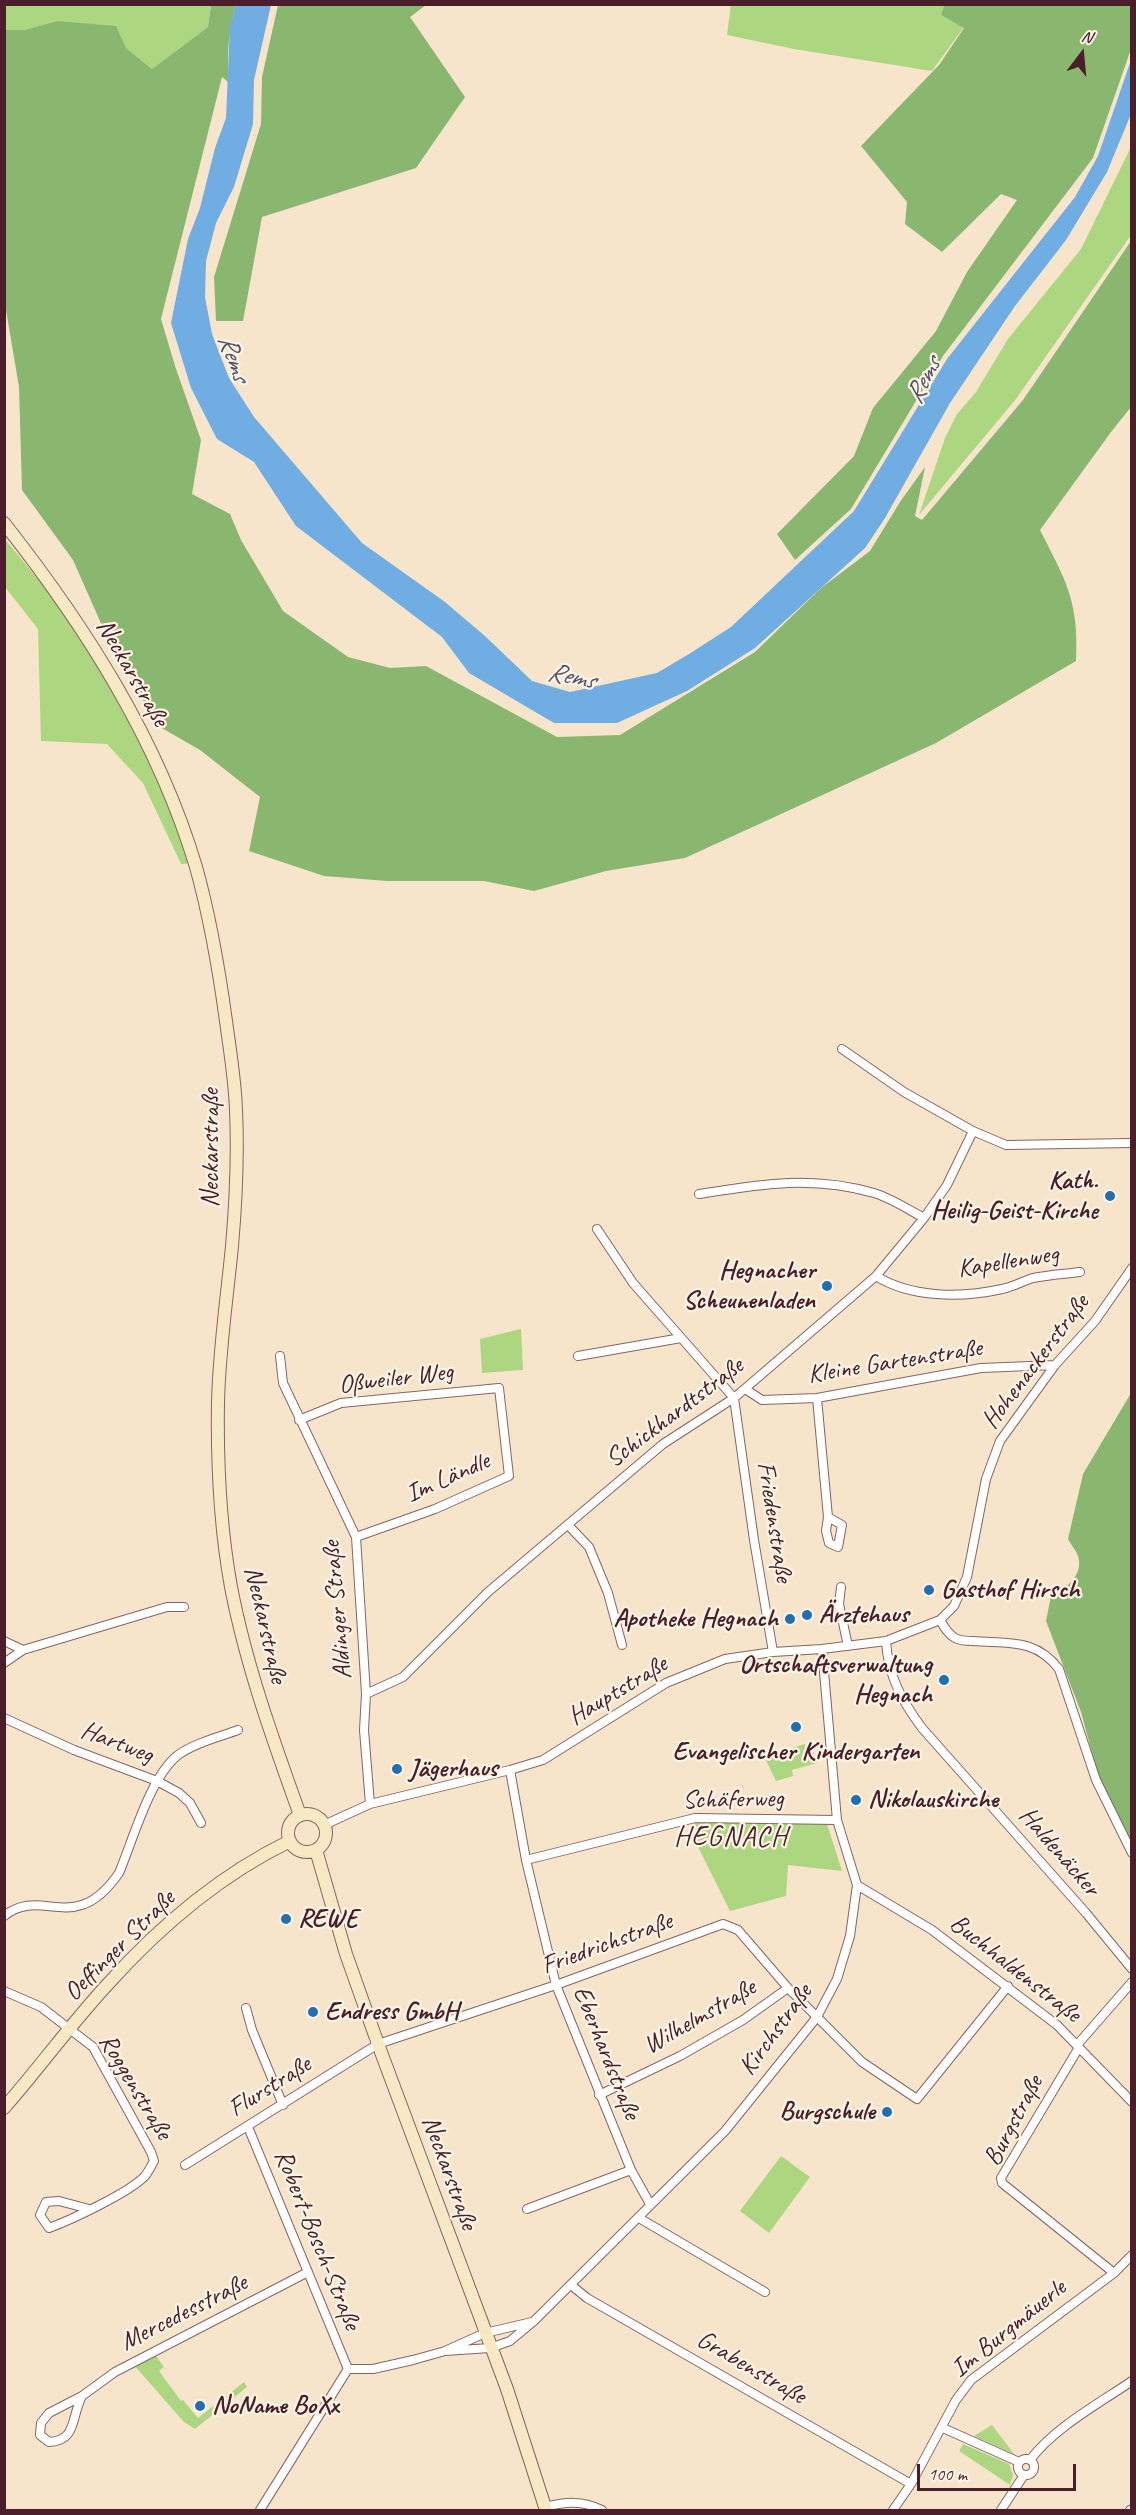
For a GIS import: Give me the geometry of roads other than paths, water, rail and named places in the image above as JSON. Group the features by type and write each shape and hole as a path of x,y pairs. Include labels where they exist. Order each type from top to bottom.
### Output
{"main road":[{"name":"Neckarstraße","path":"4,523 75,619 115,682 140,730 180,821 197,871 210,925 223,996 236,1108 236,1191 218,1399 218,1460 222,1527 231,1586 254,1683 300,1815"},
{"path":"300,1815 316,1817 324,1825 325,1839 316,1850 301,1851 290,1841 289,1826 300,1815"},
{"name":"Oeffinger Straße","path":"4,2108 106,1985 150,1940 216,1886 254,1860 290,1841"},
{"name":"Neckarstraße","path":"316,1850 346,1954 507,2389 545,2509"}],"street":[{"path":"842,1049 904,1092 973,1131 1007,1145 1131,1143"},
{"name":"Schickhardtstraße","path":"366,1694 403,1677 488,1592 663,1444 734,1398 876,1276 924,1218 947,1185 973,1131"},
{"path":"699,1194 775,1182 833,1184 876,1194 924,1218"},
{"path":"597,1229 633,1283 734,1398"},
{"name":"Hohenackerstraße","path":"940,1620 954,1606 967,1577 986,1479 1000,1441 1055,1365 1095,1320 1131,1268"},
{"name":"Kapellenweg","path":"876,1276 891,1286 909,1291 963,1293 1003,1289 1032,1279 1080,1272"},
{"path":"578,1356 681,1338"},
{"name":"Aldinger Straße","path":"280,1356 283,1383 356,1537 366,1694 364,1730 370,1804"},
{"name":"Kleine Gartenstraße","path":"745,1389 762,1400 816,1398 981,1368 1055,1365"},
{"name":"Oßweiler Weg","path":"299,1420 341,1403 500,1388"},
{"name":"Im Ländle","path":"356,1537 435,1509 508,1476 500,1388"},
{"name":"Friedenstraße","path":"734,1398 773,1652"},
{"path":"816,1398 828,1517"},
{"path":"568,1525 589,1548 608,1593 622,1645"},
{"path":"841,1587 838,1604 848,1646"},
{"path":"4,1663 23,1650 167,1607 184,1607"},
{"path":"940,1620 947,1632 957,1640 1029,1646 1052,1659 1059,1669 1096,1780 1131,1853"},
{"name":"Hauptstraße","path":"324,1825 370,1804 543,1760 666,1683 725,1659 886,1641 940,1620"},
{"path":"4,1641 23,1650"},
{"name":"Haldenäcker","path":"886,1641 890,1672 903,1701 922,1728 1086,1913 1131,1969"},
{"name":"Kirchstraße","path":"490,2348 510,2341 534,2321 724,2131 817,2017 837,1979 850,1936 858,1885 837,1820 822,1649"},
{"name":"Hartweg","path":"4,1718 74,1750 157,1781 179,1793 190,1803 201,1823"},
{"path":"4,1916 26,1905 70,1909 96,1899 119,1874 157,1781 168,1764 180,1753 238,1730"},
{"name":"Eberhardstraße","path":"510,1770 526,1860 556,1985 631,2170 650,2204"},
{"name":"Schäferweg","path":"526,1860 695,1818 837,1820"},
{"name":"Buchhaldenstraße","path":"858,1885 932,1930 1008,1986 1057,2025 1131,2102"},
{"name":"Friedrichstraße","path":"378,2044 556,1985 723,1924 738,1930 788,1988 862,2062 917,2099 1008,1986"},
{"name":"Burgstraße","path":"1113,2273 1002,2183 1001,2178 1078,2047 1131,1982"},
{"name":"Wilhelmstraße","path":"599,2095 680,2055 743,2020 788,1988"},
{"path":"4,1991 41,2007 71,2028"},
{"path":"246,2008 252,2030 282,2104"},
{"name":"Roggenstraße","path":"71,2028 93,2047 154,2161 146,2176 134,2184 89,2209 49,2228 40,2215 46,2202 59,2201 89,2209"},
{"name":"Flurstraße","path":"185,2165 378,2044"},
{"name":"Robert-Bosch-Straße","path":"248,2127 348,2369"},
{"path":"527,2209 631,2170"},
{"path":"639,2218 765,2292"},
{"name":"Im Burgmäuerle","path":"893,2511 943,2428 956,2400 971,2380 1113,2273 1131,2255"},
{"name":"Mercedesstraße","path":"82,2396 68,2436 61,2441 49,2442 40,2435 41,2423 49,2413 82,2396 115,2372 308,2272"},
{"name":"Grabenstraße","path":"571,2285 587,2298 911,2484"},
{"path":"260,2511 348,2369 373,2369 445,2351 485,2333 534,2321"},
{"path":"445,2351 490,2348"},
{"path":"1030,2460 1041,2445 1059,2430 1131,2381"},
{"path":"943,2428 1019,2462 1030,2460"},
{"path":"1001,2511 1024,2475 1033,2469 1030,2460"},
{"path":"1019,2462 1018,2469 1024,2475"},
{"path":"545,2509 573,2502 591,2505 602,2511"}],"water":[{"path":"236,5 271,5 254,80 253,124 234,187 216,223 206,261 205,297 212,334 229,378 254,417 362,543 445,602 532,681 570,692 657,673 689,654 731,627 854,511 947,359 1075,197 1098,156 1131,60 1131,114 1107,172 1066,240 1015,306 950,403 885,518 865,548 755,648 687,691 617,723 554,723 469,673 442,637 296,526 254,462 217,439 191,388 171,323 188,239 200,208 215,148 226,118 230,26"}],"place":[{"name":"Kath. Heilig-Geist-Kirche","path":"1110,1196"},
{"name":"Hegnacher Scheunenladen","path":"827,1286"},
{"name":"Gasthof Hirsch","path":"929,1590"},
{"name":"Ärztehaus","path":"807,1615"},
{"name":"Apotheke Hegnach","path":"790,1619"},
{"name":"Ortschaftsverwaltung Hegnach","path":"944,1680"},
{"name":"Evangelischer Kindergarten","path":"796,1727"},
{"name":"Jägerhaus","path":"397,1769"},
{"name":"Nikolauskirche","path":"856,1800"},
{"name":"REWE","path":"286,1919"},
{"name":"Endress GmbH","path":"313,2012"},
{"name":"Burgschule","path":"887,2112"},
{"name":"NoName BoXx","path":"200,2406"}],"district":[{"name":"HEGNACH","path":"731,1838"}],"water label":[{"name":"Rems","path":"233,358"},
{"name":"Rems","path":"924,381"},
{"name":"Rems","path":"571,677"}]}
